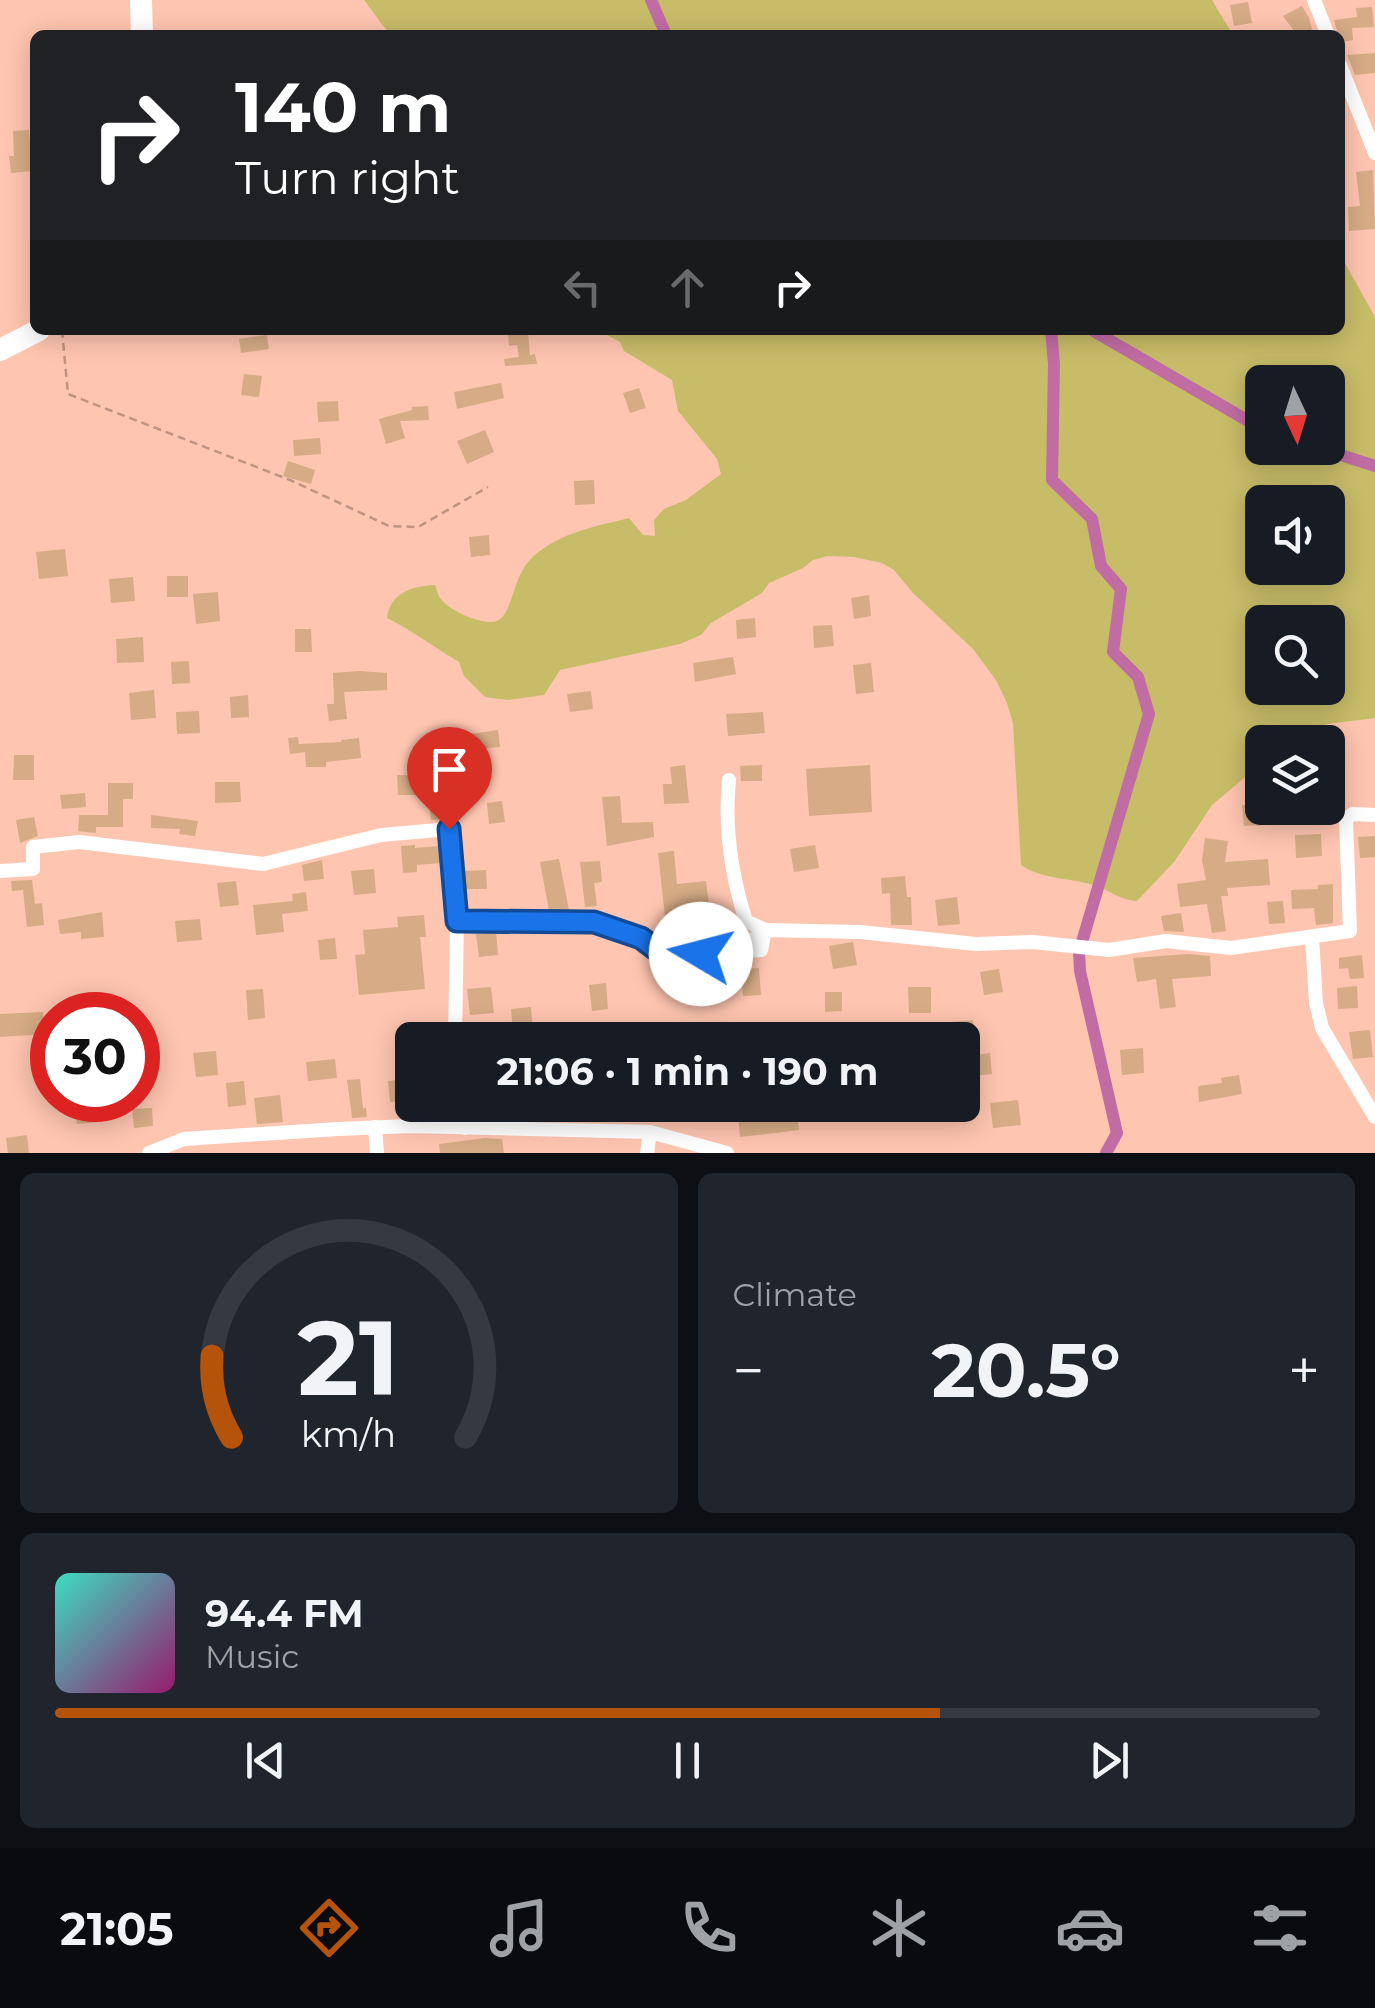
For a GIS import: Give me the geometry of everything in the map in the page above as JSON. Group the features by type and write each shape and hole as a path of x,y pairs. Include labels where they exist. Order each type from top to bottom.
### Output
{"highway":[{"path":"141,0 142,30"},
{"path":"0,350 30,335"}],"street":[{"path":"1314,0 1326,30"},
{"path":"1345,78 1375,152"},
{"path":"729,780 726,810 733,879 746,921 765,930 860,932 976,944 1034,942 1109,950 1166,940 1231,948 1350,931 1346,819 1353,814 1375,815"},
{"path":"0,871 33,869 33,846 80,842 263,864 380,835 449,829 457,921 455,1022"},
{"path":"457,921 594,922 641,938 665,956 761,950 765,930"},
{"path":"1312,937 1316,1003 1322,1028 1375,1117"},
{"path":"464,1122 465,1128"},
{"path":"375,1128 377,1153"},
{"path":"149,1153 184,1138 375,1128 650,1132 727,1153"},
{"path":"647,1153 650,1132"}],"path":[{"path":"62,335 68,394 290,480 388,526 418,527 488,488"}],"shaded area":[{"path":"364,0 1212,0 1230,30 386,30"},
{"path":"1345,263 1375,317 1375,718 1325,725 1245,725 1245,777 1212,805 1174,862 1137,901 1089,884 1039,874 1021,865 1013,723 1007,703 973,649 894,570 882,563 854,557 813,560 769,583 762,593 711,623 701,635 680,644 560,670 544,695 508,700 485,697 464,676 459,662 387,618 397,597 418,587 435,585 445,604 459,613 497,621 506,611 524,568 539,551 576,532 629,518 643,535 655,536 654,520 664,509 686,500 721,474 717,459 678,411 672,380 624,351 620,342 607,335 1345,335"}],"building":[{"path":"1248,2 1252,23 1234,26 1230,5"},
{"path":"1302,6 1313,30 1293,30 1283,16"},
{"path":"1372,7 1374,27 1352,28 1353,40 1345,41 1345,30 1337,30 1334,20 1357,17 1356,8"},
{"path":"1375,53 1375,73 1355,75 1347,55"},
{"path":"29,130 30,171 11,173 13,131"},
{"path":"1373,170 1375,229 1349,231 1348,207 1360,206 1356,172"},
{"path":"267,335 269,349 241,353 239,339"},
{"path":"508,335 528,335 530,355 535,354 537,364 505,366 504,359 519,357 517,345 509,346"},
{"path":"244,374 262,376 259,397 241,395"},
{"path":"501,383 504,398 457,409 454,392"},
{"path":"639,388 646,408 630,413 623,393"},
{"path":"338,401 339,421 318,422 317,402"},
{"path":"428,406 429,420 400,421 405,438 386,444 379,419 412,407"},
{"path":"485,430 494,452 467,464 457,441"},
{"path":"320,438 321,454 294,456 293,440"},
{"path":"288,461 315,470 311,484 283,476"},
{"path":"594,480 595,504 575,505 574,481"},
{"path":"489,535 490,555 471,557 469,537"},
{"path":"65,549 68,576 39,579 36,552"},
{"path":"167,576 188,576 188,597 167,597"},
{"path":"133,577 135,601 111,603 109,579"},
{"path":"218,592 220,621 196,624 193,594"},
{"path":"869,595 871,616 854,619 851,598"},
{"path":"755,618 756,637 737,639 736,620"},
{"path":"832,625 834,646 814,648 813,626"},
{"path":"295,629 311,629 312,652 295,652"},
{"path":"143,637 144,662 117,663 116,639"},
{"path":"733,657 736,674 695,682 693,663"},
{"path":"189,661 190,683 172,684 171,662"},
{"path":"871,663 874,692 856,694 853,665"},
{"path":"333,673 387,673 387,690 344,692 347,719 329,721 327,704 334,704"},
{"path":"154,690 156,718 131,720 129,693"},
{"path":"591,691 593,709 570,712 567,694"},
{"path":"248,695 249,717 231,718 230,697"},
{"path":"199,711 200,733 177,734 176,712"},
{"path":"763,712 765,733 728,736 726,714"},
{"path":"498,730 500,747 470,750 470,757 452,759 450,737"},
{"path":"298,737 299,744 359,738 361,758 326,762 326,767 306,767 305,752 290,754 288,738"},
{"path":"14,755 34,755 34,780 13,780"},
{"path":"685,765 689,803 664,804 663,784 672,784 670,767"},
{"path":"762,765 762,781 741,781 740,766"},
{"path":"870,765 872,812 809,816 806,769"},
{"path":"397,775 420,775 421,795 398,795"},
{"path":"215,782 240,782 241,802 215,803"},
{"path":"108,783 133,783 133,799 123,799 123,827 96,827 96,833 78,831 79,815 108,815"},
{"path":"85,793 86,807 62,809 60,795"},
{"path":"620,796 622,823 653,822 654,837 607,846 602,797"},
{"path":"443,798 447,819 431,820 428,800"},
{"path":"502,801 505,822 489,824 487,803"},
{"path":"151,815 198,821 195,836 179,834 180,829 151,828"},
{"path":"34,817 38,836 20,843 16,820"},
{"path":"1321,834 1322,856 1296,858 1295,835"},
{"path":"1375,836 1375,857 1360,858 1358,837"},
{"path":"1205,838 1228,841 1225,862 1268,859 1270,885 1227,888 1228,896 1221,896 1226,931 1212,933 1207,904 1180,907 1177,884 1206,880 1202,860"},
{"path":"815,845 819,868 794,872 790,849"},
{"path":"401,846 438,846 440,863 417,865 417,872 403,873"},
{"path":"674,851 677,884 706,881 712,928 667,934 658,853"},
{"path":"559,859 569,910 549,911 540,862"},
{"path":"322,860 324,879 304,881 302,865"},
{"path":"600,861 602,882 594,883 597,906 585,907 580,862"},
{"path":"374,869 376,893 354,895 351,871"},
{"path":"486,870 487,889 465,889 463,871"},
{"path":"905,876 912,925 891,925 890,893 882,894 881,878"},
{"path":"32,880 35,904 42,903 44,925 27,927 23,890 12,891 11,881"},
{"path":"236,881 239,905 220,907 217,883"},
{"path":"1333,884 1333,923 1316,925 1314,908 1292,909 1291,890"},
{"path":"306,892 308,911 282,914 284,932 256,935 253,905 293,901 292,894"},
{"path":"957,897 960,924 938,926 935,900"},
{"path":"1283,901 1285,923 1269,924 1267,902"},
{"path":"102,912 104,937 81,939 81,932 60,934 58,920"},
{"path":"1181,913 1184,932 1164,931 1161,916"},
{"path":"424,915 426,937 420,937 425,989 359,995 355,955 365,954 363,930 398,927 397,917"},
{"path":"200,919 202,940 177,942 175,921"},
{"path":"496,932 498,955 479,957 476,934"},
{"path":"335,938 337,959 320,960 318,940"},
{"path":"853,942 857,965 833,969 829,946"},
{"path":"1362,955 1364,978 1350,979 1348,968 1339,969 1339,958"},
{"path":"1210,956 1211,976 1172,979 1176,1007 1160,1009 1156,979 1137,982 1133,958"},
{"path":"759,968 761,995 743,996 741,969"},
{"path":"999,969 1003,992 984,995 980,972"},
{"path":"606,983 608,1009 592,1011 589,985"},
{"path":"1357,986 1358,1008 1338,1009 1337,988"},
{"path":"491,987 494,1013 470,1015 467,989"},
{"path":"908,987 931,987 931,1013 909,1013"},
{"path":"263,989 265,1018 248,1020 246,990"},
{"path":"825,992 842,992 842,1011 825,1012"},
{"path":"531,1007 532,1022 512,1022 511,1009"},
{"path":"30,1013 30,1035 0,1037 0,1014"},
{"path":"1370,1030 1373,1057 1353,1059 1349,1032"},
{"path":"1143,1048 1144,1073 1122,1075 1120,1050"},
{"path":"216,1051 218,1075 196,1077 193,1053"},
{"path":"990,1053 992,1074 980,1075 980,1054"},
{"path":"335,1059 337,1078 308,1081 306,1062"},
{"path":"1239,1075 1242,1094 1199,1102 1198,1086 1222,1083 1221,1078"},
{"path":"360,1079 367,1117 352,1118 347,1080"},
{"path":"395,1080 395,1102 390,1102 388,1081"},
{"path":"244,1081 246,1105 228,1107 226,1083"},
{"path":"280,1095 283,1122 257,1124 254,1098"},
{"path":"1018,1100 1021,1125 993,1128 990,1103"},
{"path":"133,1122 153,1122 153,1126 134,1128"},
{"path":"738,1122 798,1122 799,1130 740,1137"},
{"path":"27,1135 29,1153 8,1153 6,1138"},
{"path":"502,1139 504,1153 440,1153 439,1144"}],"waterway":[{"path":"651,0 664,30"},
{"path":"1051,335 1052,480 1092,519 1101,566 1121,589 1113,652 1138,677 1149,714 1082,942"},
{"path":"1101,335 1245,419"},
{"path":"1345,456 1375,466"},
{"path":"1083,937 1090,919"},
{"path":"1079,952 1117,1133 1106,1153"}],"route":[{"path":"449,829 457,921 594,922 641,938 665,956 701,954"}]}
